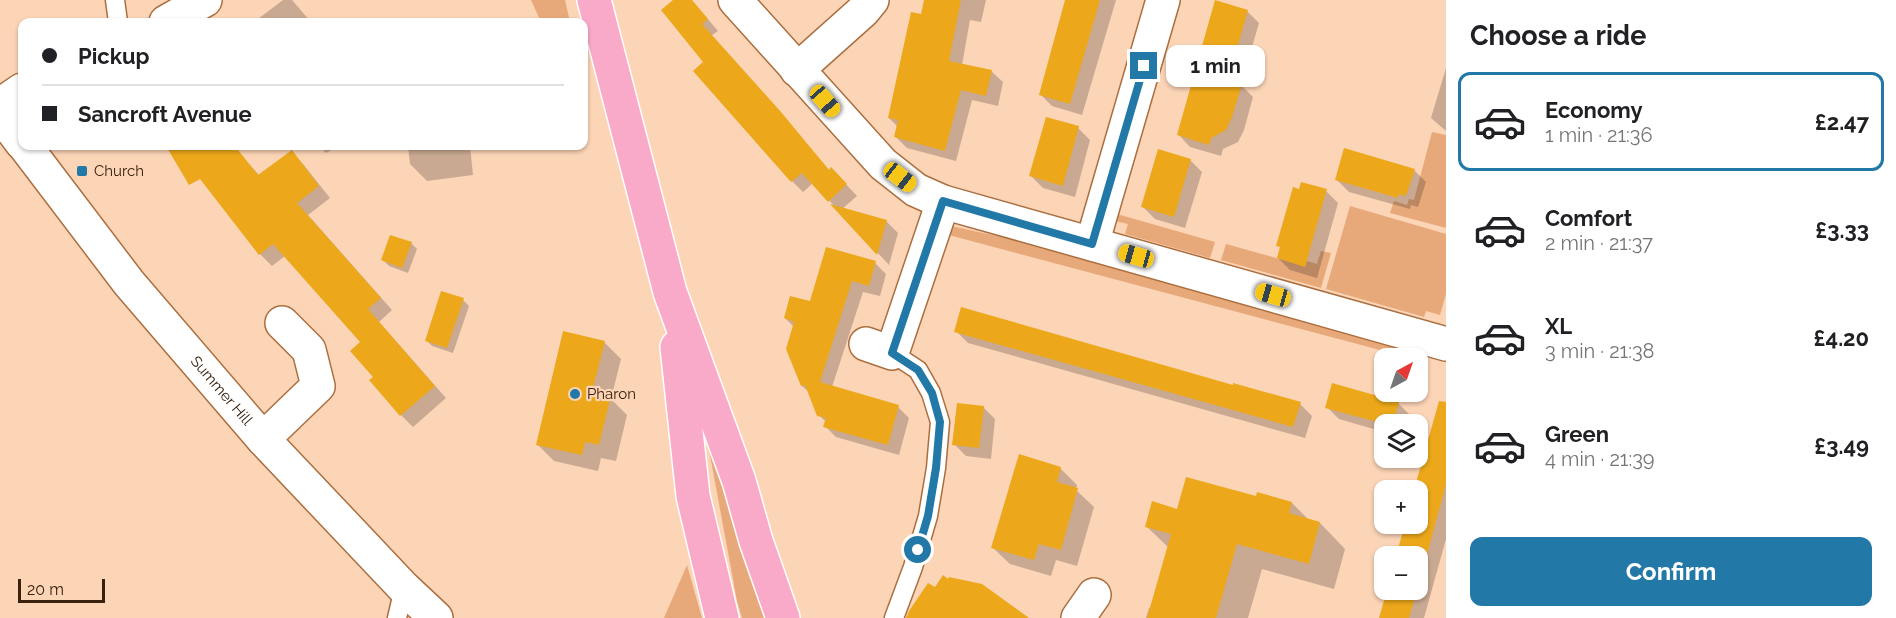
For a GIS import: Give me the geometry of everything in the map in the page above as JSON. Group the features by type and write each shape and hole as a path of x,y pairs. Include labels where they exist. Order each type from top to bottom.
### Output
{"main road":[{"path":"594,0 670,292 738,481 783,618"},
{"path":"670,292 693,496 722,618"}],"street":[{"path":"173,18 205,0"},
{"path":"735,0 883,164 916,190 943,201 1446,344"},
{"path":"797,70 863,11 872,0"},
{"path":"1092,244 1163,0"},
{"path":"0,105 18,93"},
{"name":"Summer Hill","path":"0,114 18,136"},
{"name":"Summer Hill","path":"29,150 129,283 401,603 436,618"},
{"path":"879,348 943,201"},
{"path":"263,439 318,386 309,350 282,323"}],"lane":[{"path":"115,0 117,18"},
{"path":"879,348 918,370 932,393 940,422 936,468 928,516 913,567 894,618"}],"shaded area":[{"path":"531,0 565,0 569,18 539,18"},
{"path":"1432,132 1446,135 1446,228 1390,213 1394,201 1407,205 1409,199 1414,200"},
{"path":"1350,206 1446,234 1446,294 1440,315 1426,311 1424,317 1326,289"},
{"path":"1117,214 1215,242 1210,258 1125,234 1128,224 1115,221"},
{"path":"951,226 1061,250 1414,348 1374,348 945,234"},
{"path":"1226,244 1305,266 1307,261 1317,264 1321,251 1331,253 1321,288 1221,260"},
{"path":"707,439 765,618 742,618"},
{"path":"687,565 702,618 664,618"}],"building":[{"path":"673,0 692,0 708,19 702,24 781,112 829,170 831,167 847,184 828,202 802,173 791,182 693,71 703,62 661,10"},
{"path":"924,0 961,0 949,61 992,70 986,96 961,90 945,151 894,137 898,120 888,118 911,12 921,14"},
{"path":"1065,0 1100,0 1070,104 1039,95"},
{"path":"1215,0 1248,10 1228,80 1242,84 1226,130 1211,138 1209,145 1177,135"},
{"path":"1046,117 1079,126 1063,186 1029,176"},
{"path":"1344,148 1415,169 1406,196 1399,194 1398,198 1335,180"},
{"path":"1158,149 1191,159 1174,217 1141,207"},
{"path":"168,150 238,150 258,175 292,150 319,186 297,203 381,298 368,309 435,386 400,416 369,380 373,377 350,351 360,342 273,244 259,255 200,179 189,185"},
{"path":"1301,182 1327,189 1305,267 1277,258 1280,247 1276,246 1293,187 1299,189"},
{"path":"830,204 887,220 877,255"},
{"path":"390,235 412,242 402,268 381,260"},
{"path":"826,247 876,261 869,286 852,281 820,382 899,405 888,445 823,427 826,418 817,416 805,385 801,386 786,349 794,322 784,318 790,296 810,301"},
{"path":"441,291 464,298 447,348 425,341"},
{"path":"961,307 1233,385 1233,383 1301,402 1293,427 954,332"},
{"name":"Pharon","path":"563,331 605,341 592,392 611,396 599,445 585,442 582,455 536,445"},
{"path":"1332,383 1374,395 1374,402 1399,402 1396,414 1374,414 1374,421 1325,408"},
{"path":"1439,401 1446,402 1446,484 1428,551 1428,546 1399,546 1402,534 1428,534 1428,480 1417,480 1420,468 1428,468 1428,440"},
{"path":"957,403 984,406 979,448 952,445"},
{"path":"1019,454 1061,467 1057,482 1078,488 1061,550 1039,544 1034,560 991,548"},
{"path":"1186,477 1256,496 1257,492 1292,502 1289,513 1320,522 1309,564 1237,544 1216,618 1147,618 1171,534 1145,527 1152,501 1177,509"},
{"path":"943,575 948,579 949,577 982,584 1029,618 906,618 928,583 935,587"},
{"path":"1384,600 1414,600 1409,618 1379,618"}],"place":[{"name":"Church","path":"82,171"},
{"name":"Pharon","path":"575,394"}],"route":[{"path":"918,550 928,516 936,468 940,422 932,393 918,370 892,353 943,201 1092,244 1144,66"}]}
